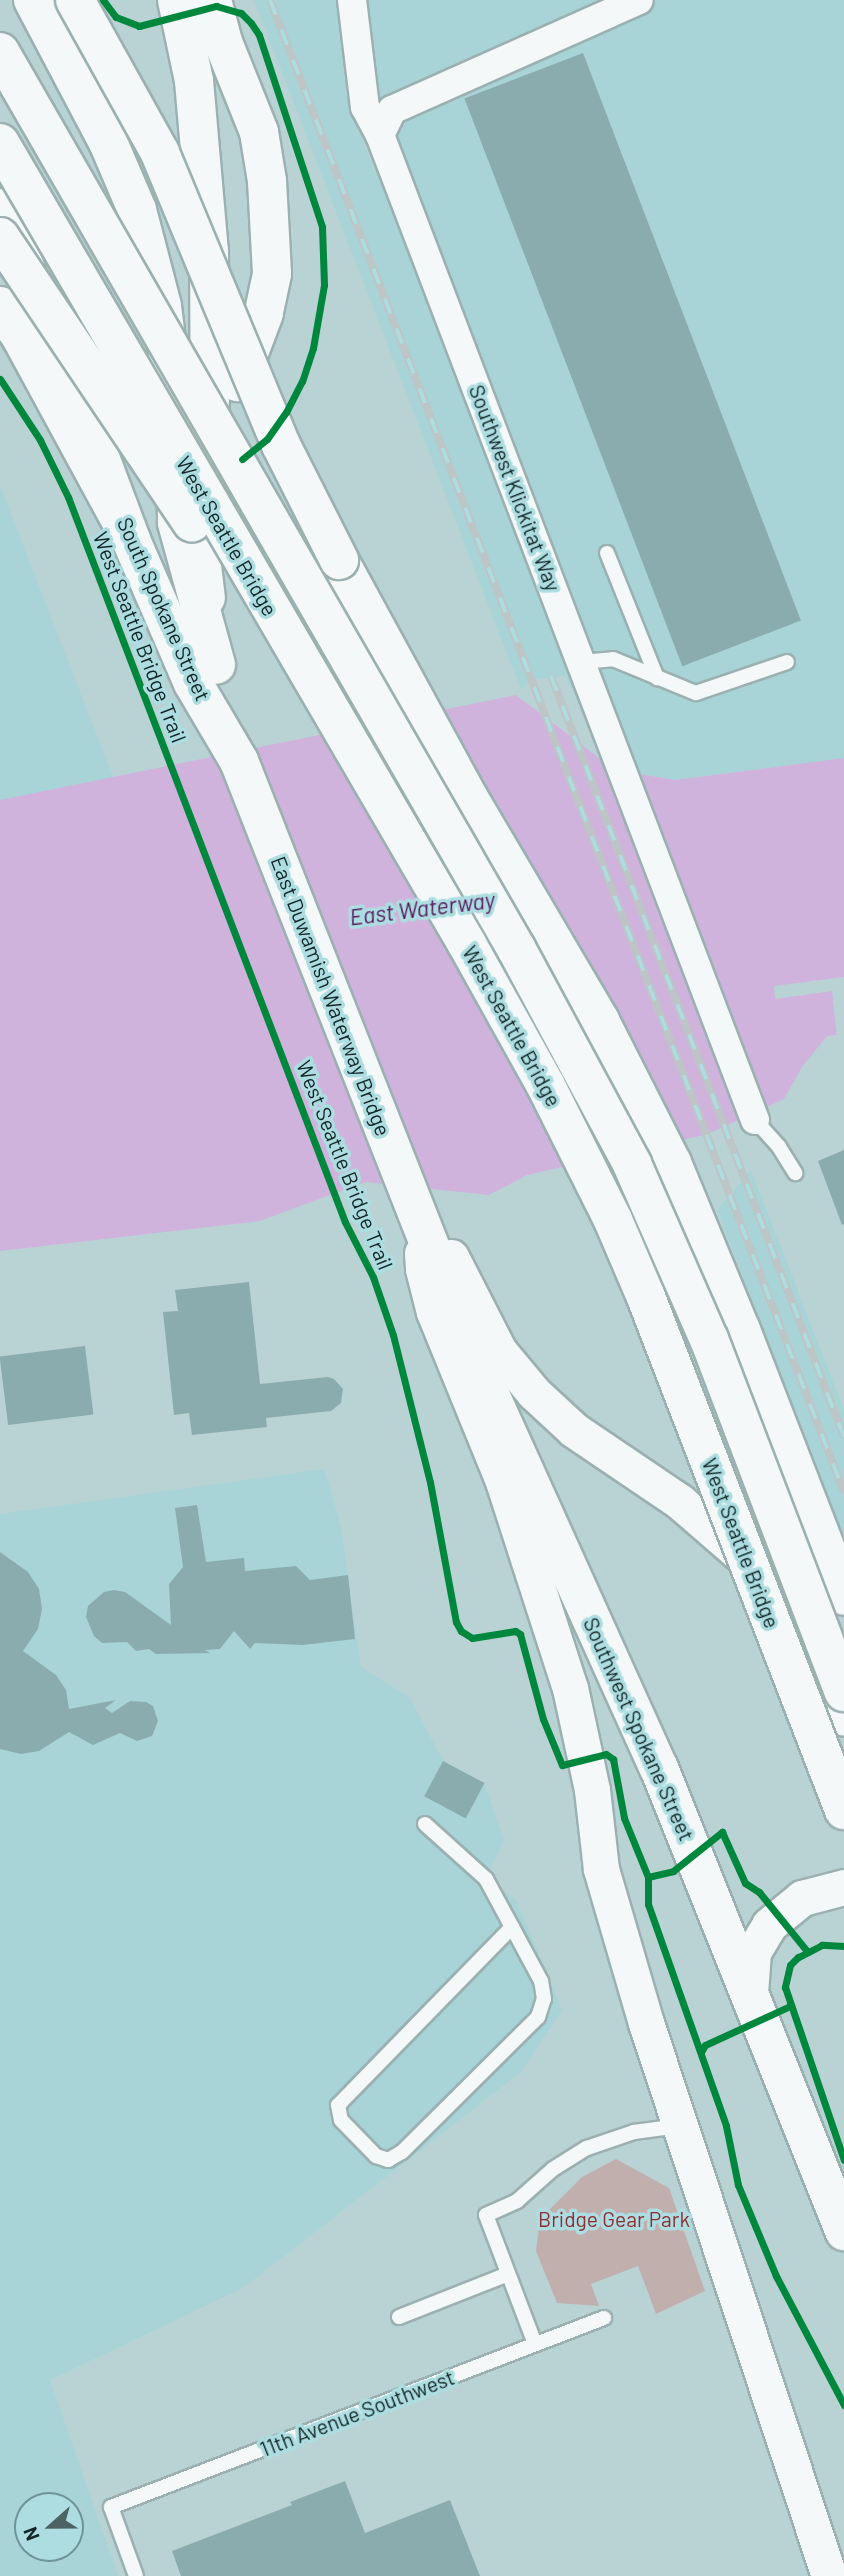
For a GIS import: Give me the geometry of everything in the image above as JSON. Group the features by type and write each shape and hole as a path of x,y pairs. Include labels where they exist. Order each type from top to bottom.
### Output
{"main road":[{"path":"33,0 108,142 137,210 162,306 175,414 177,523 216,665"},
{"path":"75,0 160,153 281,444 339,559 470,800 600,1021 672,1163 741,1330 844,1596"},
{"name":"South Spokane Street","path":"177,0 194,81 209,251 210,456 202,566 216,665 239,761"},
{"path":"210,456 264,313 272,274 267,181 259,132 223,42 212,0"},
{"name":"West Seattle Bridge","path":"0,52 517,950 632,1164 709,1339 844,1692"},
{"name":"West Seattle Bridge","path":"0,143 545,1084 613,1220 844,1810"},
{"name":"South Spokane Street","path":"0,208 71,375 131,540 193,683 239,761"},
{"path":"0,237 381,799"},
{"path":"0,306 22,339 131,540"},
{"name":"East Duwamish Waterway Bridge","path":"239,761 422,1232"},
{"name":"Southwest Spokane Street","path":"422,1232 478,1368 659,1768 844,2231"}],"street":[{"name":"Southwest Klickitat Way","path":"352,0 365,107 380,135 755,1120"},
{"path":"380,135 392,110 639,0"},
{"path":"422,1232 447,1252 499,1351 534,1393 574,1430 679,1501 761,1572 783,1597 793,1609 826,1672 844,1718"},
{"path":"422,1232 423,1269 434,1312 503,1481 570,1688 592,1790 601,1869 679,2126 829,2576"},
{"path":"750,1993 753,1952 769,1925 802,1898 844,1887"},
{"path":"818,2542 838,2576"}],"lane":[{"path":"607,553 657,678"},
{"path":"581,662 613,659 696,693 788,662"},
{"path":"755,1120 779,1147 795,1173"},
{"path":"425,1824 486,1879 512,1927 541,1981 544,1999 538,2017 402,2152 388,2160 376,2156 341,2120 338,2105 512,1927"},
{"path":"535,2344 486,2215 517,2201 553,2169 587,2148 634,2132 679,2126"},
{"path":"399,2317 508,2274"},
{"name":"11th Avenue Southwest","path":"136,2576 111,2507 604,2318"}],"shaded area":[{"path":"254,0 346,0 349,106 377,177 366,0 844,0 844,758 675,780 615,770 603,760 566,676 532,680 521,690"},
{"path":"0,486 114,779 3,802 0,800"},
{"path":"751,1170 844,1410 844,1539 717,1210"},
{"path":"324,1469 341,1526 361,1667 410,1698 443,1761 484,1783 504,1840 486,1879 516,1900 562,2010 521,2072 243,2288 50,2380 118,2576 0,2576 0,1514"}],"green space":[{"name":"Bridge Gear Park","path":"616,2159 669,2188 705,2291 656,2314 638,2266 591,2284 599,2306 557,2303 536,2251 540,2219 582,2177"}],"water":[{"name":"East Waterway","path":"516,695 615,770 675,780 844,758 844,1034 827,1036 802,1067 784,1099 708,1134 527,1175 489,1195 365,1182 260,1221 0,1251 0,800"}],"pier":[{"path":"844,977 844,1037 837,1038 832,991 775,999 774,986"}],"building":[{"path":"583,53 801,621 682,666 464,99"},
{"path":"844,1150 844,1224 842,1225 818,1161"},
{"path":"249,1282 260,1384 328,1377 334,1379 343,1389 341,1403 331,1411 266,1418 267,1427 192,1435 189,1413 174,1415 163,1312 178,1311 175,1290"},
{"path":"85,1346 93,1414 8,1425 0,1356"},
{"path":"197,1505 206,1562 244,1558 245,1571 296,1566 310,1580 348,1575 355,1639 303,1645 255,1643 250,1649 234,1631 220,1649 205,1650 210,1653 156,1654 149,1649 136,1651 127,1642 102,1643 94,1636 86,1617 88,1606 104,1592 125,1592 171,1625 169,1584 183,1567 175,1508"},
{"path":"0,1552 28,1572 39,1589 42,1609 38,1629 23,1651 56,1675 66,1690 69,1709 116,1700 105,1708 112,1713 130,1701 146,1702 153,1706 158,1721 152,1736 137,1741 120,1733 93,1745 69,1732 39,1751 21,1754 0,1749"},
{"path":"443,1761 484,1783 466,1818 424,1796"},
{"path":"345,2481 365,2533 450,2500 480,2576 181,2576 172,2551 292,2505 290,2502"}],"railway":[{"path":"270,0 844,1492"},
{"path":"551,676 844,1437"}],"cycle path":[{"path":"103,0 116,17 139,26 216,6 241,13 251,23 259,35 322,227 324,285 313,348 302,381 286,412 267,439 242,459"},
{"name":"West Seattle Bridge Trail","path":"0,379 40,440 68,497 345,1222 373,1277 393,1335 430,1482 456,1622 461,1631 472,1638 515,1631 520,1634 543,1719 562,1765 606,1754 613,1759 624,1818 648,1877 648,1904 726,2126 738,2185 776,2276 844,2405"},
{"path":"648,1877 673,1871 722,1832 745,1883 759,1892 807,1951"},
{"path":"844,1946 822,1945 798,1957 790,1965 785,1987 844,2160"},
{"path":"701,2052 705,2045 790,2006"}]}
